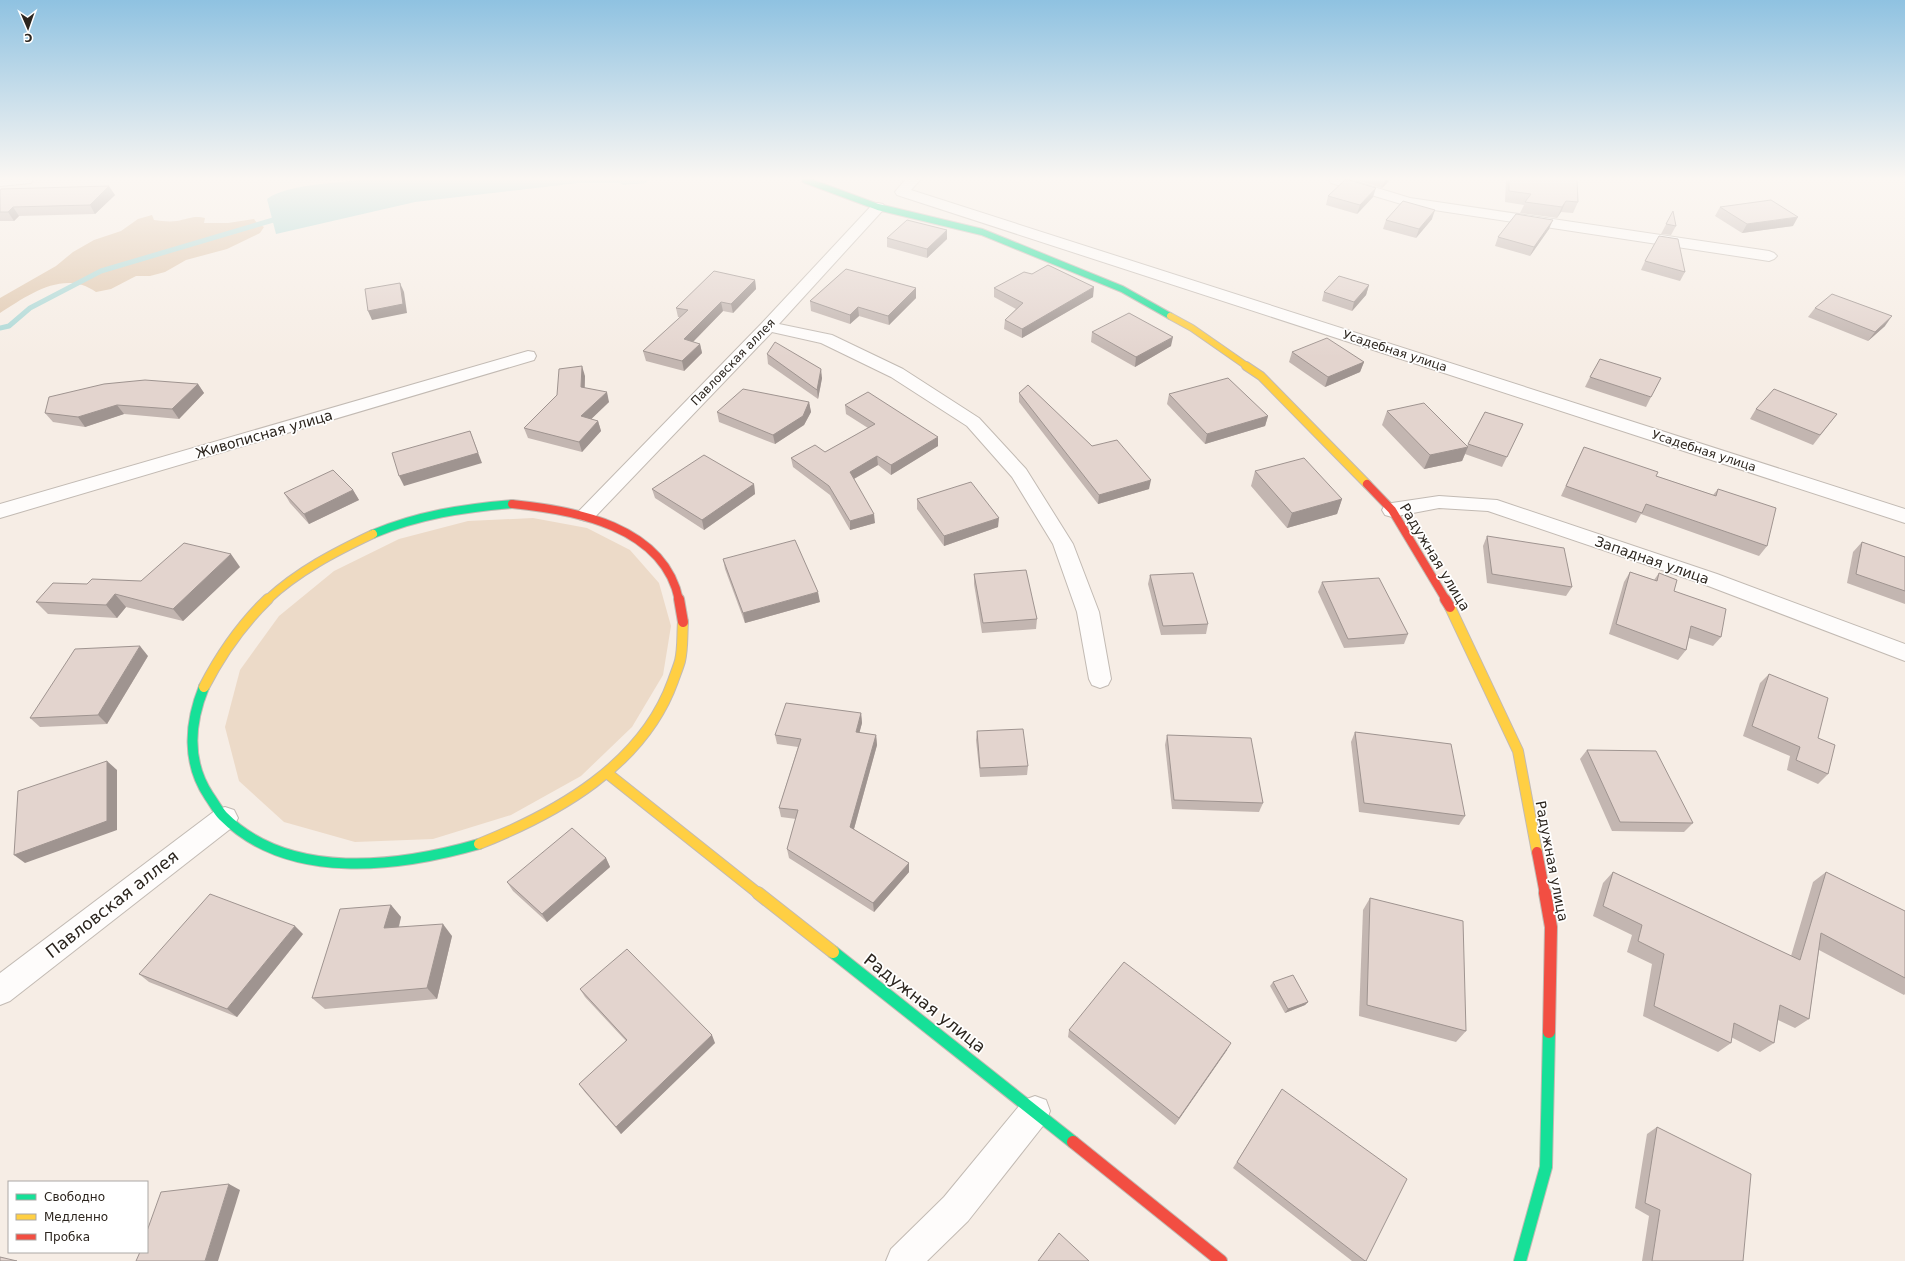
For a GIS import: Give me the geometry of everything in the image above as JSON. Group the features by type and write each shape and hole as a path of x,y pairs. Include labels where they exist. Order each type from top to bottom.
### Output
{"street":[{"name":"Павловская аллея","path":"586,514 768,326 849,239"},
{"name":"Радужная улица","path":"999,239 1122,289 1192,328 1261,376 1392,510 1450,607 1518,751 1551,928 1546,1167 1520,1261"},
{"name":"Усадебная улица","path":"1049,239 1905,516"},
{"path":"1654,239 1769,256"},
{"path":"768,326 826,339 897,373 973,422 1019,474 1063,544 1088,612 1100,679"},
{"name":"Живописная улица","path":"0,510 528,356"},
{"name":"Западная улица","path":"1392,510 1439,502 1490,505 1710,580 1905,653"},
{"path":"512,504 562,508 586,514 625,531 641,542 655,555 667,570 676,586 682,604 685,623 684,644 680,665 672,687 661,708 633,746 607,773 579,794 548,814 514,831 471,847 441,856 404,862 367,865 332,863 300,858 270,848 245,835 225,818 209,799 198,778 192,756 192,732 195,708 203,684 216,660 231,637 249,616 271,596 319,561 345,546 372,534 428,515 457,509 512,504"},
{"name":"Радужная улица","path":"607,773 1035,1110 1221,1261"},
{"name":"Павловская аллея","path":"0,991 225,818"},
{"path":"903,1261 956,1209 1035,1110"}],"shaded area":[{"path":"248,239 227,249 186,260 165,272 150,276 136,276 111,289 96,292 84,286 71,283 46,287 34,292 0,313 0,298 56,266 73,252 94,240"},
{"path":"533,518 587,528 630,550 659,583 671,626 663,675 632,727 581,776 511,815 433,839 355,842 284,822 239,781 225,727 240,670 279,616 334,571 399,539 468,521"}],"building":[{"path":"890,239 938,239 927,249"},
{"path":"1505,239 1540,239 1534,247"},
{"path":"1657,239 1678,239 1685,272 1645,261"},
{"path":"1048,265 1094,287 1022,329 1005,320 1023,303 994,288 1024,272 1032,274"},
{"path":"846,269 916,288 888,316 858,307 850,315 810,301"},
{"path":"714,271 755,280 731,304 721,302 684,339 700,344 682,361 643,351 688,310 676,308"},
{"path":"1339,276 1369,285 1354,302 1324,292"},
{"path":"400,283 403,304 368,311 365,289"},
{"path":"1832,294 1892,316 1875,332 1815,308"},
{"path":"1129,313 1173,337 1136,357 1092,332"},
{"path":"1327,338 1364,362 1328,377 1292,352"},
{"path":"775,342 821,369 817,390 767,354"},
{"path":"1600,359 1661,378 1651,397 1590,377"},
{"path":"582,366 581,387 607,392 581,416 598,421 579,442 524,428 557,395 559,369"},
{"path":"1228,378 1268,416 1207,434 1169,394"},
{"path":"145,380 198,384 172,409 117,405 78,417 45,413 49,397 104,384"},
{"path":"1028,385 1092,446 1117,440 1151,480 1099,495 1019,393"},
{"path":"743,389 809,402 803,416 773,435 717,412"},
{"path":"1774,389 1837,414 1820,435 1756,409"},
{"path":"868,392 938,437 891,465 877,456 850,472 874,514 850,521 829,486 791,458 815,445 825,452 875,424 845,405"},
{"path":"1424,403 1468,447 1430,455 1387,411"},
{"path":"1485,412 1523,424 1507,457 1468,444"},
{"path":"470,431 478,453 399,476 392,453"},
{"path":"1584,447 1658,472 1656,476 1716,496 1718,489 1776,508 1767,546 1646,504 1642,513 1566,486"},
{"path":"704,455 754,484 702,520 652,489"},
{"path":"1304,458 1342,499 1292,513 1255,471"},
{"path":"333,470 353,490 304,514 284,493"},
{"path":"971,482 999,518 944,536 917,499"},
{"path":"1487,536 1564,548 1572,587 1492,574"},
{"path":"795,540 818,592 743,613 723,559"},
{"path":"1862,542 1905,557 1905,591 1856,574"},
{"path":"184,543 231,554 173,609 115,594 106,605 36,602 53,583 87,584 92,579 141,581"},
{"path":"1026,570 1037,619 983,623 974,574"},
{"path":"1630,572 1657,581 1659,573 1677,580 1674,591 1726,609 1721,637 1691,626 1686,650 1616,624"},
{"path":"1193,573 1208,624 1163,626 1150,575"},
{"path":"1379,578 1408,634 1348,639 1322,582"},
{"path":"140,646 98,715 30,718 75,649"},
{"path":"1769,674 1828,698 1818,738 1835,745 1828,774 1796,760 1800,747 1752,726"},
{"path":"786,703 861,713 856,732 876,735 850,827 909,863 873,903 787,849 798,810 779,808 801,739 775,735"},
{"path":"1023,729 1028,766 980,768 977,731"},
{"path":"1355,732 1451,744 1465,816 1364,803"},
{"path":"1167,735 1251,738 1263,803 1174,800"},
{"path":"1587,750 1656,751 1693,823 1620,822"},
{"path":"107,761 107,821 14,855 18,791"},
{"path":"572,828 606,858 542,914 507,882"},
{"path":"1613,872 1800,960 1826,872 1905,911 1905,978 1821,933 1809,1019 1780,1005 1774,1043 1734,1023 1731,1043 1654,1006 1664,954 1638,941 1642,925 1603,906"},
{"path":"210,894 295,926 227,1009 139,974"},
{"path":"1370,898 1463,921 1466,1031 1367,1005"},
{"path":"391,905 384,928 443,924 427,988 312,998 340,909"},
{"path":"627,949 712,1035 616,1127 579,1084 627,1040 580,989"},
{"path":"1124,962 1231,1043 1179,1118 1069,1030"},
{"path":"1293,975 1308,1002 1288,1009 1273,982"},
{"path":"1282,1089 1407,1179 1366,1261 1237,1162"},
{"path":"1657,1127 1751,1174 1743,1261 1652,1261 1660,1210 1645,1203"},
{"path":"229,1184 205,1261 136,1261 140,1253 148,1253 148,1228 161,1192"},
{"path":"1059,1233 1089,1261 1038,1261"},
{"path":"0,1257 17,1261 0,1261"}],"waterway":[{"path":"0,328 9,326 30,308 101,271 210,239"}],"traffic: fast":[{"path":"999,239 1122,289 1170,316"},
{"path":"373,534 406,521 441,513 476,507 512,504"},
{"path":"204,687 196,710 192,735 192,748 197,772 201,784 223,816 252,839 286,854 325,862 365,864 406,861 444,854 479,844"},
{"path":"833,952 1073,1142"},
{"path":"1520,1261 1546,1167 1549,1032"}],"traffic: slow":[{"path":"1170,316 1192,328 1261,376 1367,484"},
{"path":"204,687 218,660 235,635 253,614 274,594 320,561 373,534"},
{"path":"1450,607 1518,751 1537,852"},
{"path":"479,844 514,830 550,812 585,789 617,762 645,732 667,698 680,661 683,622"},
{"path":"607,773 833,952"}],"traffic: jam":[{"path":"1367,484 1392,510 1450,607"},
{"path":"512,504 570,512 597,520 623,531 646,546 664,566 677,591 683,622"},
{"path":"1537,852 1551,927 1549,1032"},
{"path":"1073,1142 1221,1261"}]}
